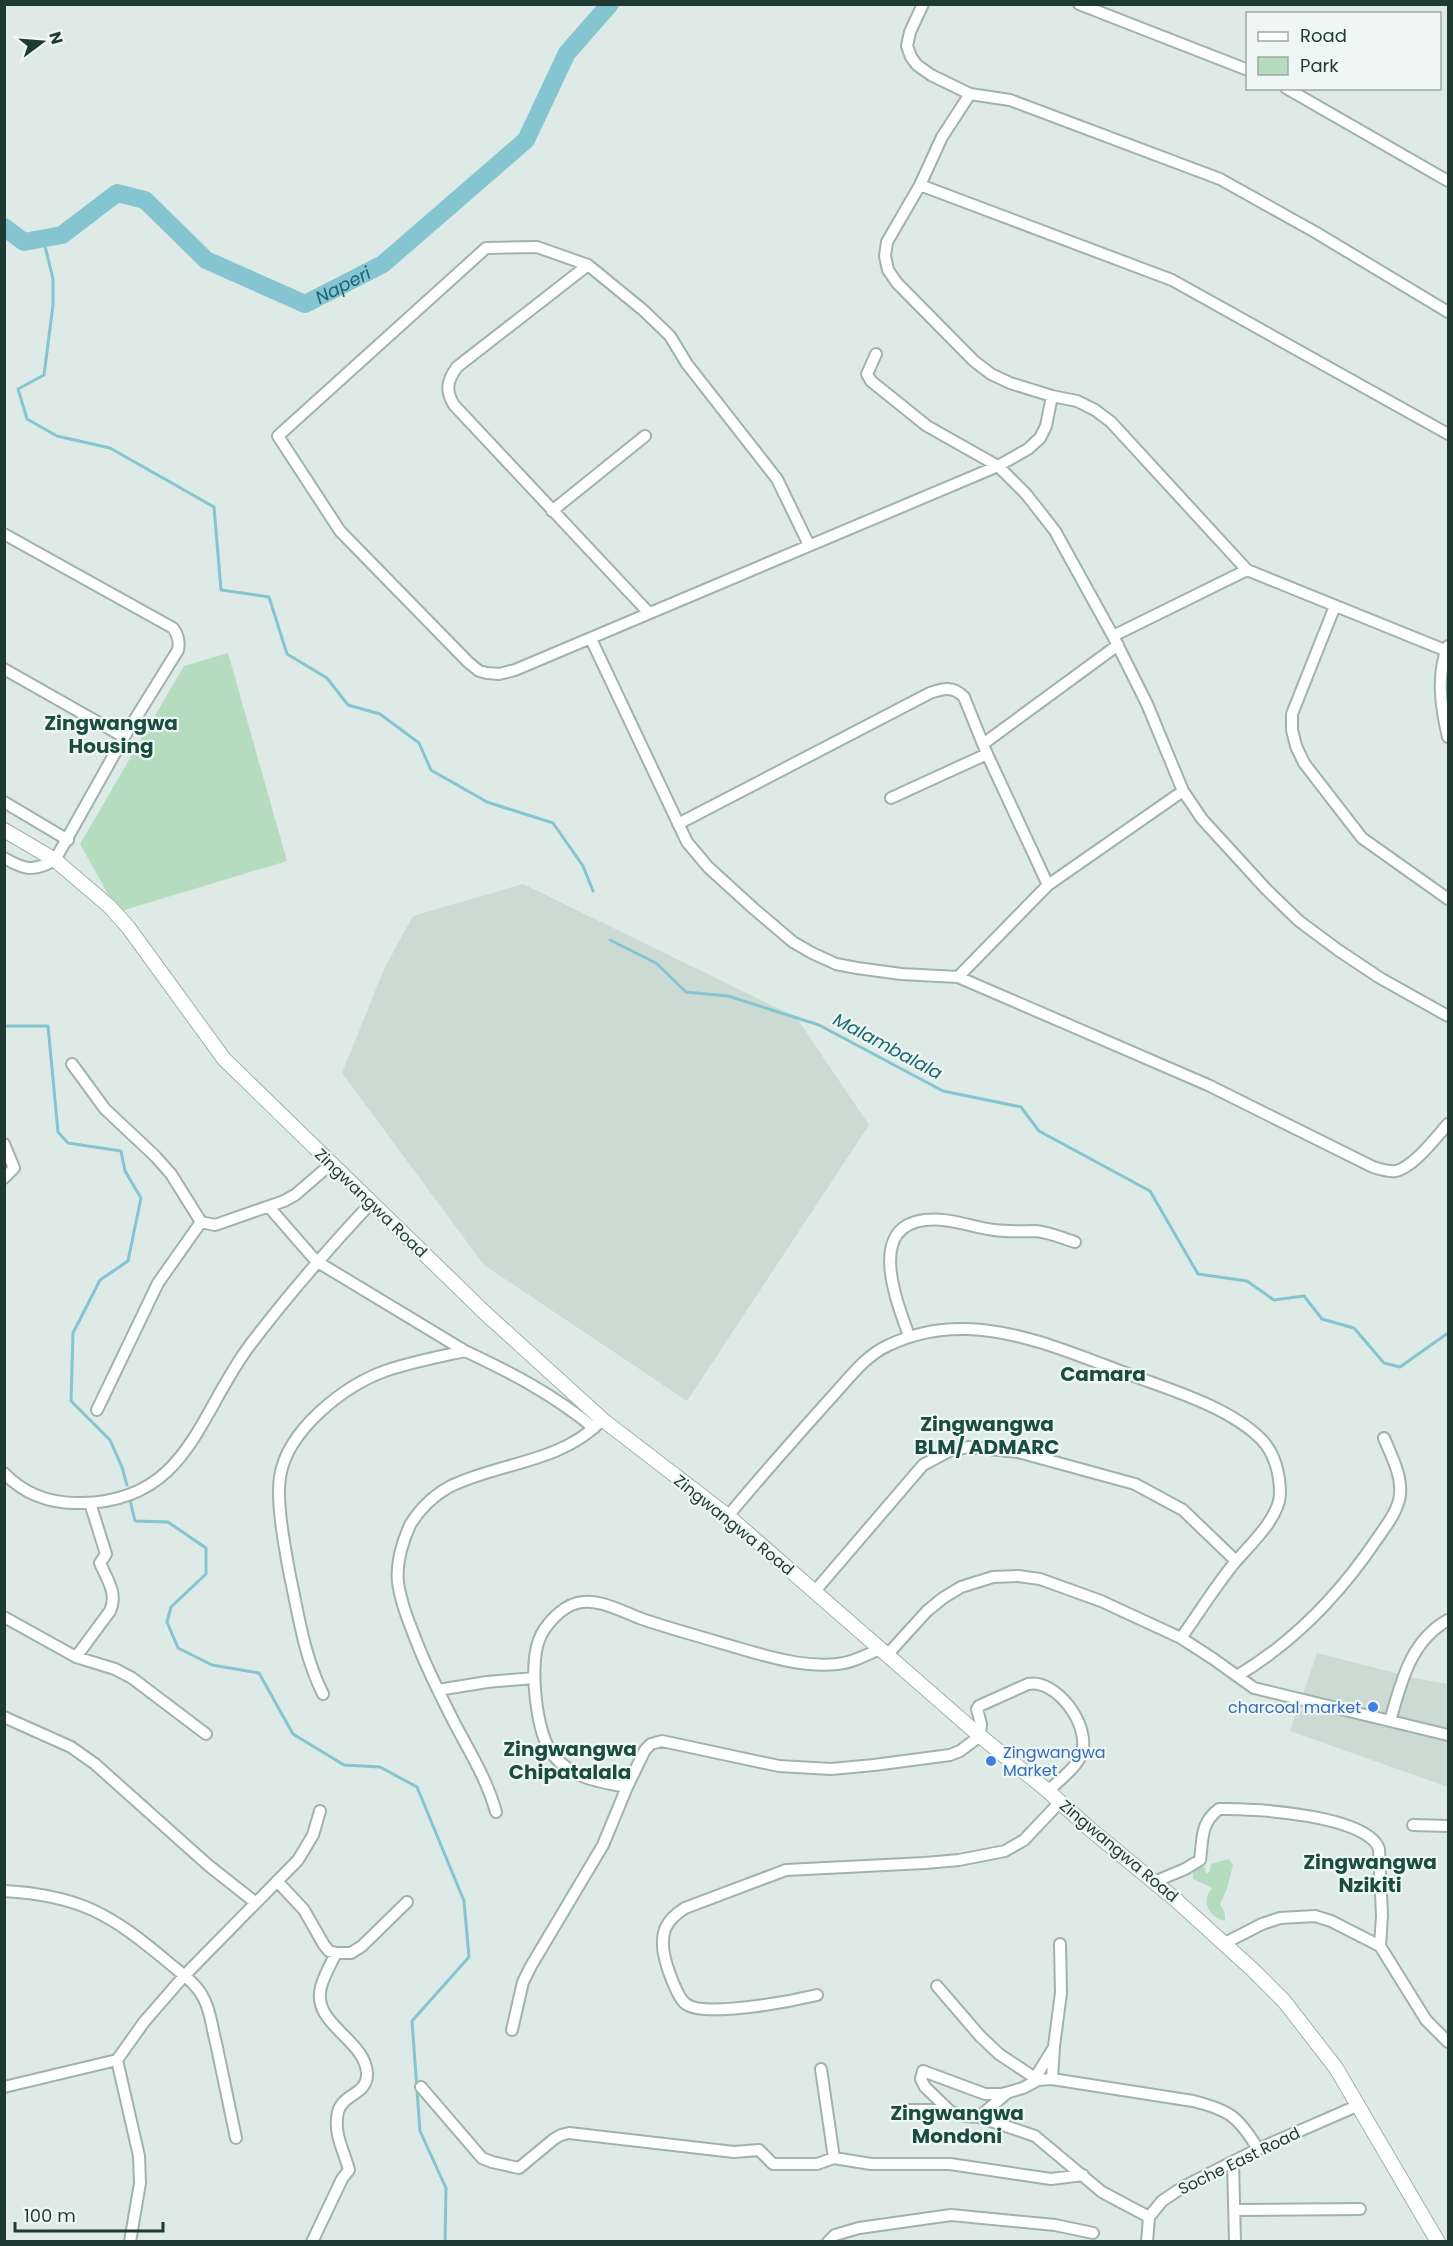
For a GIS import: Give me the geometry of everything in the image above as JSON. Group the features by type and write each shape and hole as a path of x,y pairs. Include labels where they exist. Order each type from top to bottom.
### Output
{"street":[{"path":"923,4 910,32 908,46 917,66 931,75 970,94 1011,100 1220,178 1449,312"},
{"path":"1079,4 1246,69"},
{"path":"1290,90 1449,181"},
{"path":"970,94 942,137 920,185 887,243 885,256 888,270 897,283 974,361 991,374 1010,383 1077,401 1095,410 1111,422 1247,570 1448,648 1440,686 1442,713 1449,737"},
{"path":"920,185 1172,280 1449,434"},
{"path":"809,545 777,479 687,363 670,336 643,310 588,265 537,248 486,248 278,436 340,531 468,662 479,671 499,674 515,670 591,639 649,612 998,466 1028,449 1040,438 1046,426 1052,396"},
{"path":"588,265 457,367 448,382 447,389 454,405 649,612"},
{"path":"876,354 867,374 871,381 927,426 998,466 1026,494 1055,531 1147,704 1183,791 1202,819 1266,890 1299,921 1380,978 1449,1017"},
{"path":"552,511 645,436"},
{"path":"4,534 173,628 177,634 178,650 124,737 55,860 42,867 32,868 21,867 4,858"},
{"path":"891,798 985,749 1115,641 1247,570"},
{"path":"1335,606 1292,714 1292,730 1296,747 1304,763 1362,838 1449,899"},
{"path":"591,639 678,824 694,853 793,942 812,953 836,963 857,968 901,974 958,977 1208,1085 1373,1167 1386,1171 1396,1171 1407,1166 1449,1124"},
{"path":"4,669 124,737"},
{"path":"678,824 941,689 958,691 964,696 985,749 1048,885"},
{"path":"958,977 1048,885 1183,791"},
{"path":"4,802 68,840"},
{"name":"Zingwangwa Road","path":"4,830 55,860 119,917 224,1059 598,1424 728,1516 980,1736 1048,1791 1225,1943 1284,2001 1317,2042 1359,2105 1438,2241"},
{"path":"72,1064 105,1109 171,1174 201,1222 215,1225 269,1208 296,1195 331,1164"},
{"path":"4,1144 14,1168 4,1178"},
{"path":"4,1473 28,1492 47,1500 69,1504 90,1503 132,1494 150,1485 169,1471 183,1456 226,1380 248,1347 316,1261 371,1203"},
{"path":"269,1208 316,1261 465,1351 523,1379 598,1424 567,1447 480,1475 448,1488 430,1500 414,1518 401,1550 398,1582 401,1602 438,1690 489,1787 496,1812"},
{"path":"909,1336 894,1294 890,1251 894,1239 902,1229 927,1219 943,1220 1002,1231 1043,1232 1075,1242"},
{"path":"97,1410 154,1290 201,1222"},
{"path":"728,1516 770,1465 864,1363 885,1346 927,1331 969,1329 1038,1342 1166,1388 1222,1412 1249,1428 1264,1442 1275,1463 1280,1496 1276,1509 1254,1543 1236,1561 1181,1638"},
{"path":"323,1694 311,1670 304,1648 285,1548 279,1498 280,1475 290,1449 304,1428 356,1385 410,1363 465,1351"},
{"path":"1237,1676 1268,1656 1324,1607 1359,1565 1386,1526 1400,1495 1400,1478 1384,1438"},
{"path":"815,1591 922,1465 949,1451 969,1447 1018,1452 1135,1484 1183,1510 1236,1561"},
{"path":"76,1657 114,1604 110,1584 100,1563 105,1554 90,1503"},
{"path":"627,1787 582,1777 555,1757 547,1747 541,1730 534,1678 538,1640 557,1614 570,1605 584,1601 597,1603 749,1651 794,1661 836,1664 852,1662 883,1652 927,1611 961,1587 993,1577 1018,1576 1040,1579 1101,1601 1181,1638 1254,1688 1449,1735"},
{"path":"4,1617 76,1657 115,1669 132,1678 206,1734"},
{"path":"1390,1721 1409,1659 1449,1620"},
{"path":"438,1690 534,1678"},
{"path":"512,2030 527,1974 603,1845 645,1750 656,1742 662,1741 779,1766 831,1769 950,1755 960,1751 980,1736 980,1718 977,1709 979,1706 1028,1684 1043,1685 1074,1712 1083,1732 1083,1752 1078,1761 1048,1791"},
{"path":"4,1717 70,1747 95,1764 190,1850 256,1903"},
{"path":"817,1995 754,2007 698,2008 688,2006 678,1993 665,1959 663,1946 666,1923 673,1915 685,1908 786,1870 936,1862 1005,1851 1024,1840 1060,1802"},
{"path":"1154,1882 1200,1860 1204,1826 1212,1814 1219,1809 1299,1814 1332,1821 1372,1837 1377,1842 1382,1898 1380,1946"},
{"path":"4,2087 117,2060 144,2022 184,1976 277,1881 308,1845 316,1829 320,1811"},
{"path":"1413,1825 1449,1826"},
{"path":"277,1881 300,1905 329,1951 336,1953 351,1953 362,1946 407,1902"},
{"path":"4,1891 36,1893 79,1903 125,1928 200,1992 205,2001 236,2138"},
{"path":"1225,1943 1262,1924 1297,1916 1315,1916 1331,1921 1380,1946 1426,2020 1449,2042"},
{"path":"1052,2079 1060,1993 1060,1944"},
{"path":"312,2241 342,2179 349,2170 338,2139 338,2111 345,2100 366,2084 367,2073 363,2057 336,2027 320,2003 321,1987 336,1953"},
{"path":"937,1986 986,2042 999,2054 1036,2079 1052,2079 1215,2106 1234,2117 1258,2149"},
{"path":"949,2110 925,2087 921,2079 923,2071 985,2094 1007,2093 1023,2088 1036,2079 1053,2049"},
{"path":"117,2060 140,2163 137,2208 130,2241"},
{"path":"821,2069 834,2158"},
{"path":"421,2087 482,2158 515,2169 523,2166 554,2139 569,2133 734,2152 759,2150 773,2164 817,2164 834,2158 871,2164 950,2164 1051,2179 1083,2175"},
{"path":"979,2117 1007,2093"},
{"name":"Soche East Road","path":"1149,2217 1162,2200 1233,2162 1359,2105"},
{"path":"910,2110 949,2110 965,2116 979,2117 1035,2136 1102,2192 1149,2217 1147,2241"},
{"path":"1233,2162 1235,2241"},
{"path":"1235,2210 1360,2209"},
{"path":"828,2241 835,2235 859,2228 951,2216 1055,2225 1093,2233"}],"shaded area":[{"path":"523,884 796,1017 869,1125 687,1401 484,1265 342,1073 384,969 413,916"},
{"name":"charcoal market","path":"1317,1653 1419,1679 1448,1684 1448,1787 1290,1731"}],"green space":[{"path":"228,653 287,861 118,912 80,844 184,666"},
{"path":"1229,1859 1233,1865 1227,1889 1220,1904 1225,1914 1225,1921 1215,1916 1208,1908 1208,1893 1212,1888 1193,1879 1193,1871 1199,1865 1205,1868 1206,1874 1210,1871 1211,1864"}],"waterway":[{"name":"Naperi","path":"4,227 24,242 62,235 117,193 145,200 206,260 305,304 383,264 526,140 567,53 610,4"},
{"name":"Malambalala","path":"43,238 53,279 53,305 44,375 18,389 27,419 57,436 110,448 214,507 221,590 269,597 287,654 327,678 348,705 380,714 419,743 431,770 487,802 553,823 583,866 593,891"},
{"name":"Malambalala","path":"610,940 656,963 686,992 728,996 819,1025 943,1091 1021,1107 1039,1131 1150,1191 1198,1274 1247,1281 1274,1300 1304,1296 1322,1319 1354,1328 1384,1363 1400,1367 1448,1333"},
{"path":"4,1026 48,1026 58,1132 68,1143 121,1151 125,1171 141,1198 128,1261 100,1280 73,1333 71,1401 110,1440 127,1485"},
{"path":"130,1500 135,1521 168,1522 206,1548 206,1574 171,1607 167,1622 178,1648 212,1665 259,1673 293,1734 344,1765 380,1767 417,1787 464,1901 469,1957 412,2021 420,2131 446,2188 445,2242"}],"place":[{"name":"charcoal market","path":"1373,1707"},
{"name":"Zingwangwa Market","path":"991,1761"}],"district":[{"name":"Zingwangwa Housing","path":"111,734"},
{"name":"Camara","path":"1103,1374"},
{"name":"Zingwangwa BLM/ ADMARC","path":"987,1436"},
{"name":"Zingwangwa Chipatalala","path":"570,1760"},
{"name":"Zingwangwa Nzikiti","path":"1370,1874"},
{"name":"Zingwangwa Mondoni","path":"957,2124"}]}
